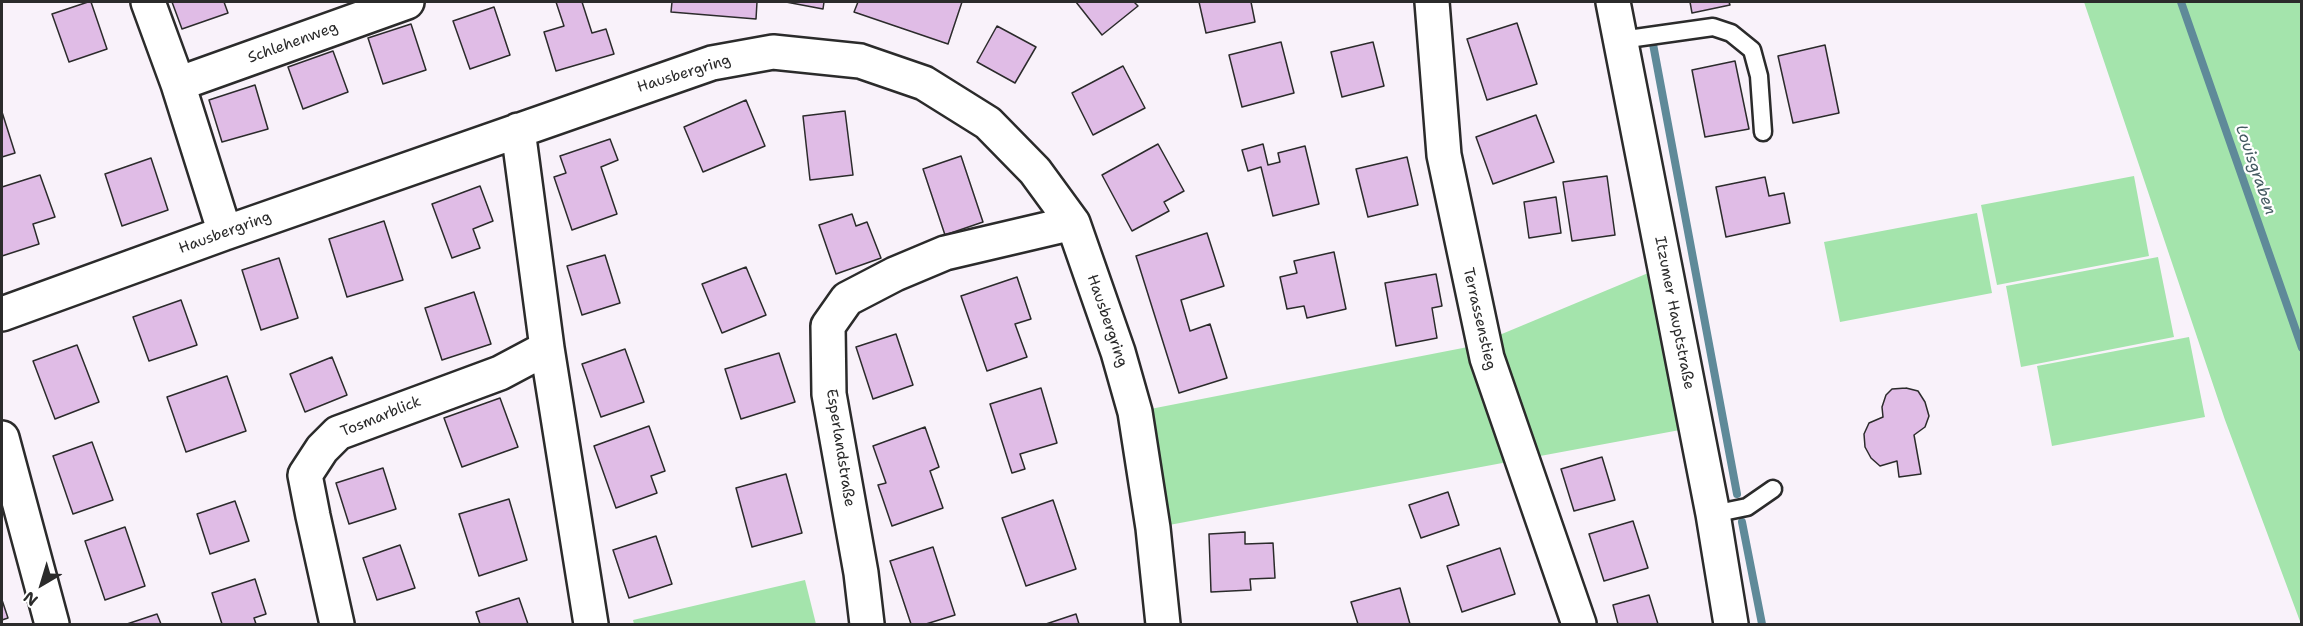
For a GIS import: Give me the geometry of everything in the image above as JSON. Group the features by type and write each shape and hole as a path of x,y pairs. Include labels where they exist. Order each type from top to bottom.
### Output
{"street":[{"path":"148,2 178,84 225,233"},
{"name":"Schlehenweg","path":"178,84 407,2"},
{"name":"Terrassenstieg","path":"1432,2 1444,155 1486,358 1579,624"},
{"name":"Itzumer Hauptstraße","path":"1613,2 1713,513 1731,624"},
{"name":"Hausbergring","path":"2,315 225,233 712,63 773,52 860,61 924,83 988,123 1035,171 1073,223 1118,352 1135,412 1153,528 1163,624"},
{"path":"518,130 547,348 591,624"},
{"name":"Esperlandstraße","path":"867,624 861,573 830,394 828,326 847,299 895,274 945,253 1073,223"},
{"name":"Tosmarblick","path":"337,624 305,475 322,449 338,433 500,374 547,348"},
{"path":"2,438 50,624"}],"lane":[{"path":"1621,40 1713,27 1731,33 1752,50 1760,76 1763,132"},
{"path":"1713,513 1747,507 1773,489"}],"green space":[{"path":"2084,2 2301,2 2301,624 2225,420"},
{"path":"2134,176 2149,256 1997,285 1981,205"},
{"path":"1977,213 1992,293 1840,322 1824,242"},
{"path":"2158,257 2174,337 2021,367 2006,286"},
{"path":"1665,266 1696,427 1153,528 1135,412 1473,346"},
{"path":"2189,337 2205,417 2052,446 2037,366"},
{"path":"805,580 816,624 634,624 633,620"}],"building":[{"path":"91,2 107,49 69,62 52,14"},
{"path":"172,2 224,2 228,13 182,29"},
{"path":"556,2 582,2 592,33 606,29 614,54 556,71 544,32 564,26"},
{"path":"672,2 757,2 756,19 671,12"},
{"path":"786,2 824,2 823,9"},
{"path":"858,2 962,2 948,44 854,12"},
{"path":"1076,2 1134,2 1138,6 1102,35"},
{"path":"1199,2 1251,2 1255,22 1206,33"},
{"path":"1690,2 1729,2 1730,5 1692,13"},
{"path":"494,7 510,55 470,69 453,21"},
{"path":"1517,23 1537,84 1487,100 1467,39"},
{"path":"411,24 426,70 383,84 368,38"},
{"path":"997,26 1036,47 1015,83 977,62"},
{"path":"1281,42 1294,93 1242,107 1229,55"},
{"path":"1373,42 1384,86 1342,97 1331,52"},
{"path":"1825,45 1839,113 1793,123 1778,56"},
{"path":"333,51 348,92 303,109 288,67"},
{"path":"1735,61 1749,129 1705,137 1692,70"},
{"path":"1123,66 1145,108 1093,135 1072,93"},
{"path":"255,85 268,129 222,142 209,100"},
{"path":"746,100 765,146 703,172 684,127"},
{"path":"845,111 853,175 810,180 803,116"},
{"path":"2,112 15,153 2,157"},
{"path":"1536,115 1554,162 1493,184 1476,137"},
{"path":"610,139 618,160 601,167 617,214 572,230 554,177 566,173 560,156"},
{"path":"1158,144 1184,191 1164,202 1169,211 1132,231 1102,175"},
{"path":"1263,144 1268,165 1280,162 1278,153 1305,146 1319,204 1273,216 1261,167 1248,171 1242,150"},
{"path":"961,156 983,222 945,235 923,169"},
{"path":"1407,157 1418,205 1368,217 1356,169"},
{"path":"151,158 168,210 122,226 105,174"},
{"path":"40,175 55,217 33,224 39,244 2,256 2,187"},
{"path":"1607,176 1615,235 1572,241 1563,182"},
{"path":"1765,177 1769,196 1784,193 1790,223 1726,237 1716,187"},
{"path":"480,186 493,221 473,229 480,248 452,258 432,204"},
{"path":"1556,197 1561,233 1529,238 1524,202"},
{"path":"852,214 856,226 867,222 881,258 836,274 819,225"},
{"path":"384,221 403,280 347,297 329,239"},
{"path":"1207,233 1224,286 1181,300 1190,331 1210,324 1227,378 1179,393 1136,256"},
{"path":"1334,252 1346,309 1307,318 1304,306 1287,309 1280,277 1297,273 1294,261"},
{"path":"605,255 620,303 582,315 567,266"},
{"path":"279,258 298,318 261,330 242,270"},
{"path":"746,267 766,315 722,333 702,284"},
{"path":"1436,274 1442,306 1432,308 1437,338 1396,346 1385,283"},
{"path":"1017,277 1031,319 1015,324 1027,357 987,371 961,296"},
{"path":"474,292 491,344 442,360 425,308"},
{"path":"181,300 197,345 149,361 133,317"},
{"path":"896,334 913,385 873,399 856,347"},
{"path":"77,345 99,402 55,419 33,361"},
{"path":"625,349 644,402 601,417 582,364"},
{"path":"779,353 795,402 741,419 725,369"},
{"path":"332,357 347,395 305,412 290,374"},
{"path":"227,376 246,431 186,452 167,397"},
{"path":"1041,388 1057,443 1020,454 1025,469 1012,473 990,404"},
{"path":"1906,388 1918,391 1925,402 1929,416 1925,427 1914,435 1921,474 1899,477 1897,461 1880,466 1871,458 1865,447 1864,434 1869,423 1883,417 1882,407 1886,395 1892,389"},
{"path":"500,398 518,447 462,467 444,418"},
{"path":"649,426 665,471 651,476 657,493 616,508 594,446"},
{"path":"925,427 939,467 930,471 943,508 892,526 878,485 886,483 873,446"},
{"path":"92,442 113,500 73,514 53,456"},
{"path":"1602,457 1615,500 1574,511 1561,469"},
{"path":"383,468 396,509 349,524 336,483"},
{"path":"786,474 802,533 752,547 736,488"},
{"path":"1448,492 1459,525 1421,538 1409,505"},
{"path":"509,499 527,560 479,576 459,514"},
{"path":"1053,500 1076,569 1026,586 1002,518"},
{"path":"235,501 249,541 210,554 197,514"},
{"path":"1633,521 1648,568 1604,581 1589,534"},
{"path":"125,527 145,586 105,600 85,541"},
{"path":"1245,532 1245,544 1273,543 1275,578 1250,579 1251,590 1211,592 1209,534"},
{"path":"656,536 672,584 629,598 613,550"},
{"path":"400,545 415,588 377,600 363,558"},
{"path":"933,547 955,615 926,624 911,624 890,561"},
{"path":"1500,548 1515,594 1462,612 1447,566"},
{"path":"255,579 266,614 254,618 256,624 222,624 212,593"},
{"path":"1400,588 1410,624 1358,624 1351,602"},
{"path":"1649,595 1658,624 1618,624 1613,605"},
{"path":"519,598 528,624 480,624 476,612"},
{"path":"2,600 8,618 2,620"},
{"path":"157,614 161,624 127,624"},
{"path":"1076,614 1079,624 1046,624"}],"waterway":[{"name":"Louisgraben","path":"2181,2 2302,348"},
{"path":"1653,44 1737,494"},
{"path":"1742,522 1762,624"}]}
